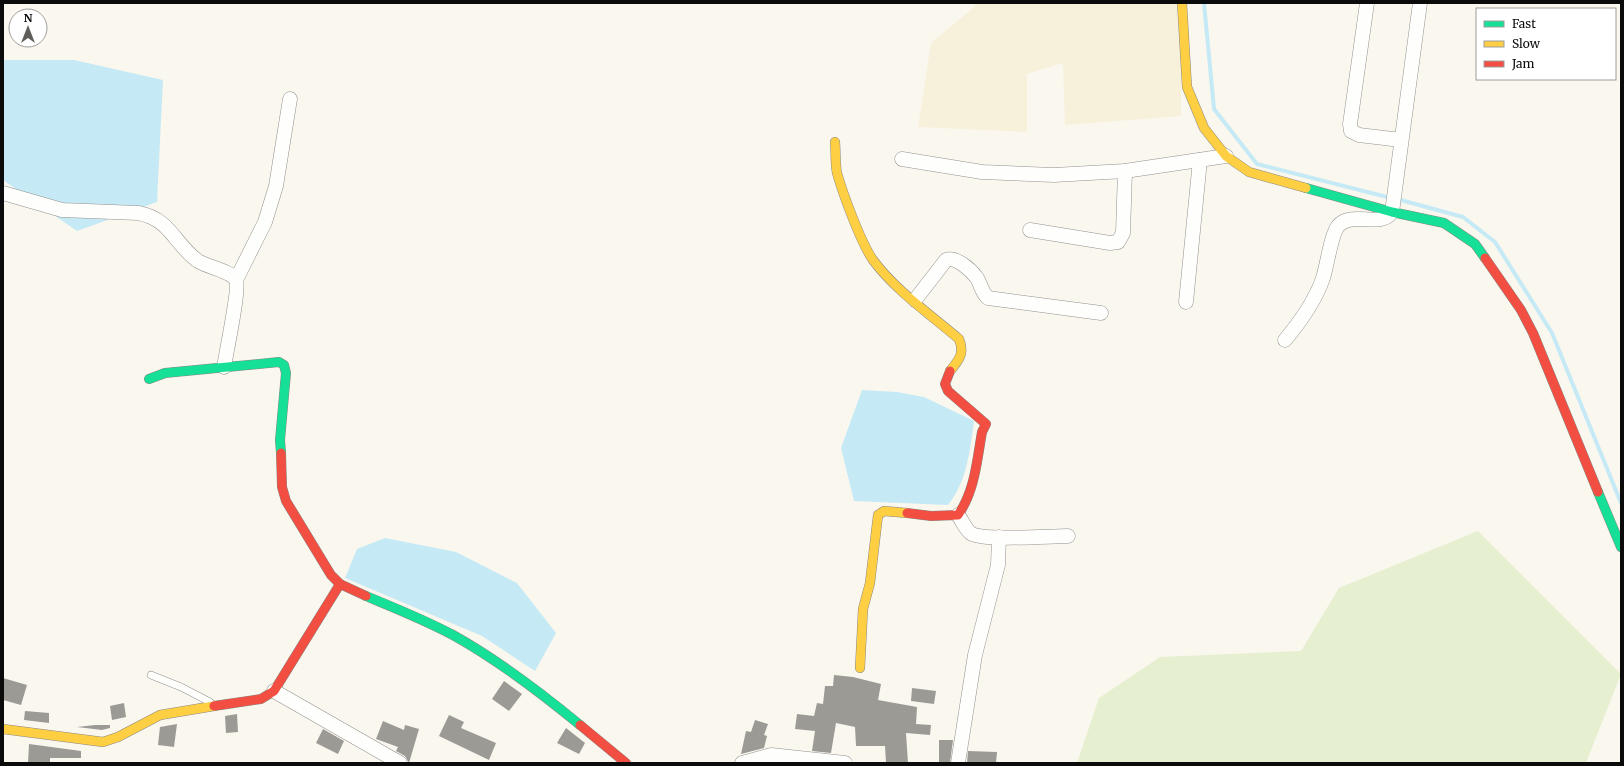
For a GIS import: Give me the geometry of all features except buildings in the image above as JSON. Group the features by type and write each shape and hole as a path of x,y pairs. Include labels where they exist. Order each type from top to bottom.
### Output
{"street":[{"path":"1182,3 1187,87 1204,128 1226,156 1248,172 1393,203 1444,223 1475,244 1517,304 1536,339 1621,547"},
{"path":"1367,3 1350,124 1351,131 1359,135 1401,140"},
{"path":"1285,340 1298,325 1321,286 1335,234 1339,225 1346,221 1359,219 1380,220 1389,216 1393,203 1420,3"},
{"path":"224,367 237,293 236,280 265,222 276,186 290,99"},
{"path":"835,142 837,171 869,254 883,273 960,338 963,344 963,354 946,377 945,386 948,391 986,424 982,432 969,491 964,506 958,515"},
{"path":"902,159 982,172 1054,175 1125,171 1226,156"},
{"path":"1186,302 1200,160"},
{"path":"1030,230 1110,243 1118,242 1124,233 1125,171"},
{"path":"3,193 62,210 138,213 148,215 158,219 196,259 203,264 231,275 236,280"},
{"path":"914,300 942,265 950,258 955,260 976,278 988,298 1101,314"},
{"path":"149,380 165,373 270,362 279,362 284,366 286,373 280,440 282,487 291,512 331,575 340,584 452,635 520,678 580,724 626,763"},
{"path":"860,668 863,609 870,583 878,515 884,512 931,516 958,515"},
{"path":"958,515 972,534 1000,537 1068,536"},
{"path":"958,763 975,655 998,565 1000,537"},
{"path":"3,729 103,742 114,740 145,721 160,715 261,699 274,691 340,584"},
{"path":"274,691 400,763"},
{"path":"742,763 770,755 845,763"}],"lane":[{"path":"151,675 181,687 217,705"}],"shaded area":[{"path":"975,3 1181,3 1181,116 1065,125 1063,63 1027,74 1027,132 918,127 931,43 974,7"}],"green space":[{"path":"1478,531 1621,674 1586,763 1077,763 1099,698 1160,657 1301,651 1339,588"}],"water":[{"path":"3,60 74,60 163,80 157,202 77,231 3,180"},
{"path":"862,390 897,392 924,397 974,421 964,476 960,486 948,505 854,501 841,448"},
{"path":"385,538 456,552 517,583 556,633 535,671 482,636 345,578 357,549"}],"waterway":[{"path":"1204,3 1214,109 1257,164 1391,198"},
{"path":"1397,199 1463,217 1495,242 1552,333 1621,503"}],"traffic: fast":[{"path":"1306,188 1392,212 1444,223 1475,244 1485,258"},
{"path":"149,379 165,373 279,362 284,365 286,373 280,440 281,453"},
{"path":"1598,492 1621,547"},
{"path":"366,596 432,624 470,645 518,677 580,725"}],"traffic: slow":[{"path":"1182,3 1187,87 1204,128 1226,156 1249,172 1306,188"},
{"path":"835,142 837,173 858,231 873,260 902,292 959,339 961,344 960,356 950,371"},
{"path":"860,668 863,609 870,583 878,515 884,511 907,513"},
{"path":"3,729 103,742 118,737 160,715 214,706"}],"traffic: jam":[{"path":"1485,258 1521,310 1533,333 1598,492"},
{"path":"907,513 931,516 958,515 964,506 972,486 982,432 986,424 948,391 945,384 950,371"},
{"path":"281,453 282,487 286,501 331,575 340,584 366,596"},
{"path":"214,706 261,699 274,691 340,584"},
{"path":"580,725 626,763"}]}
